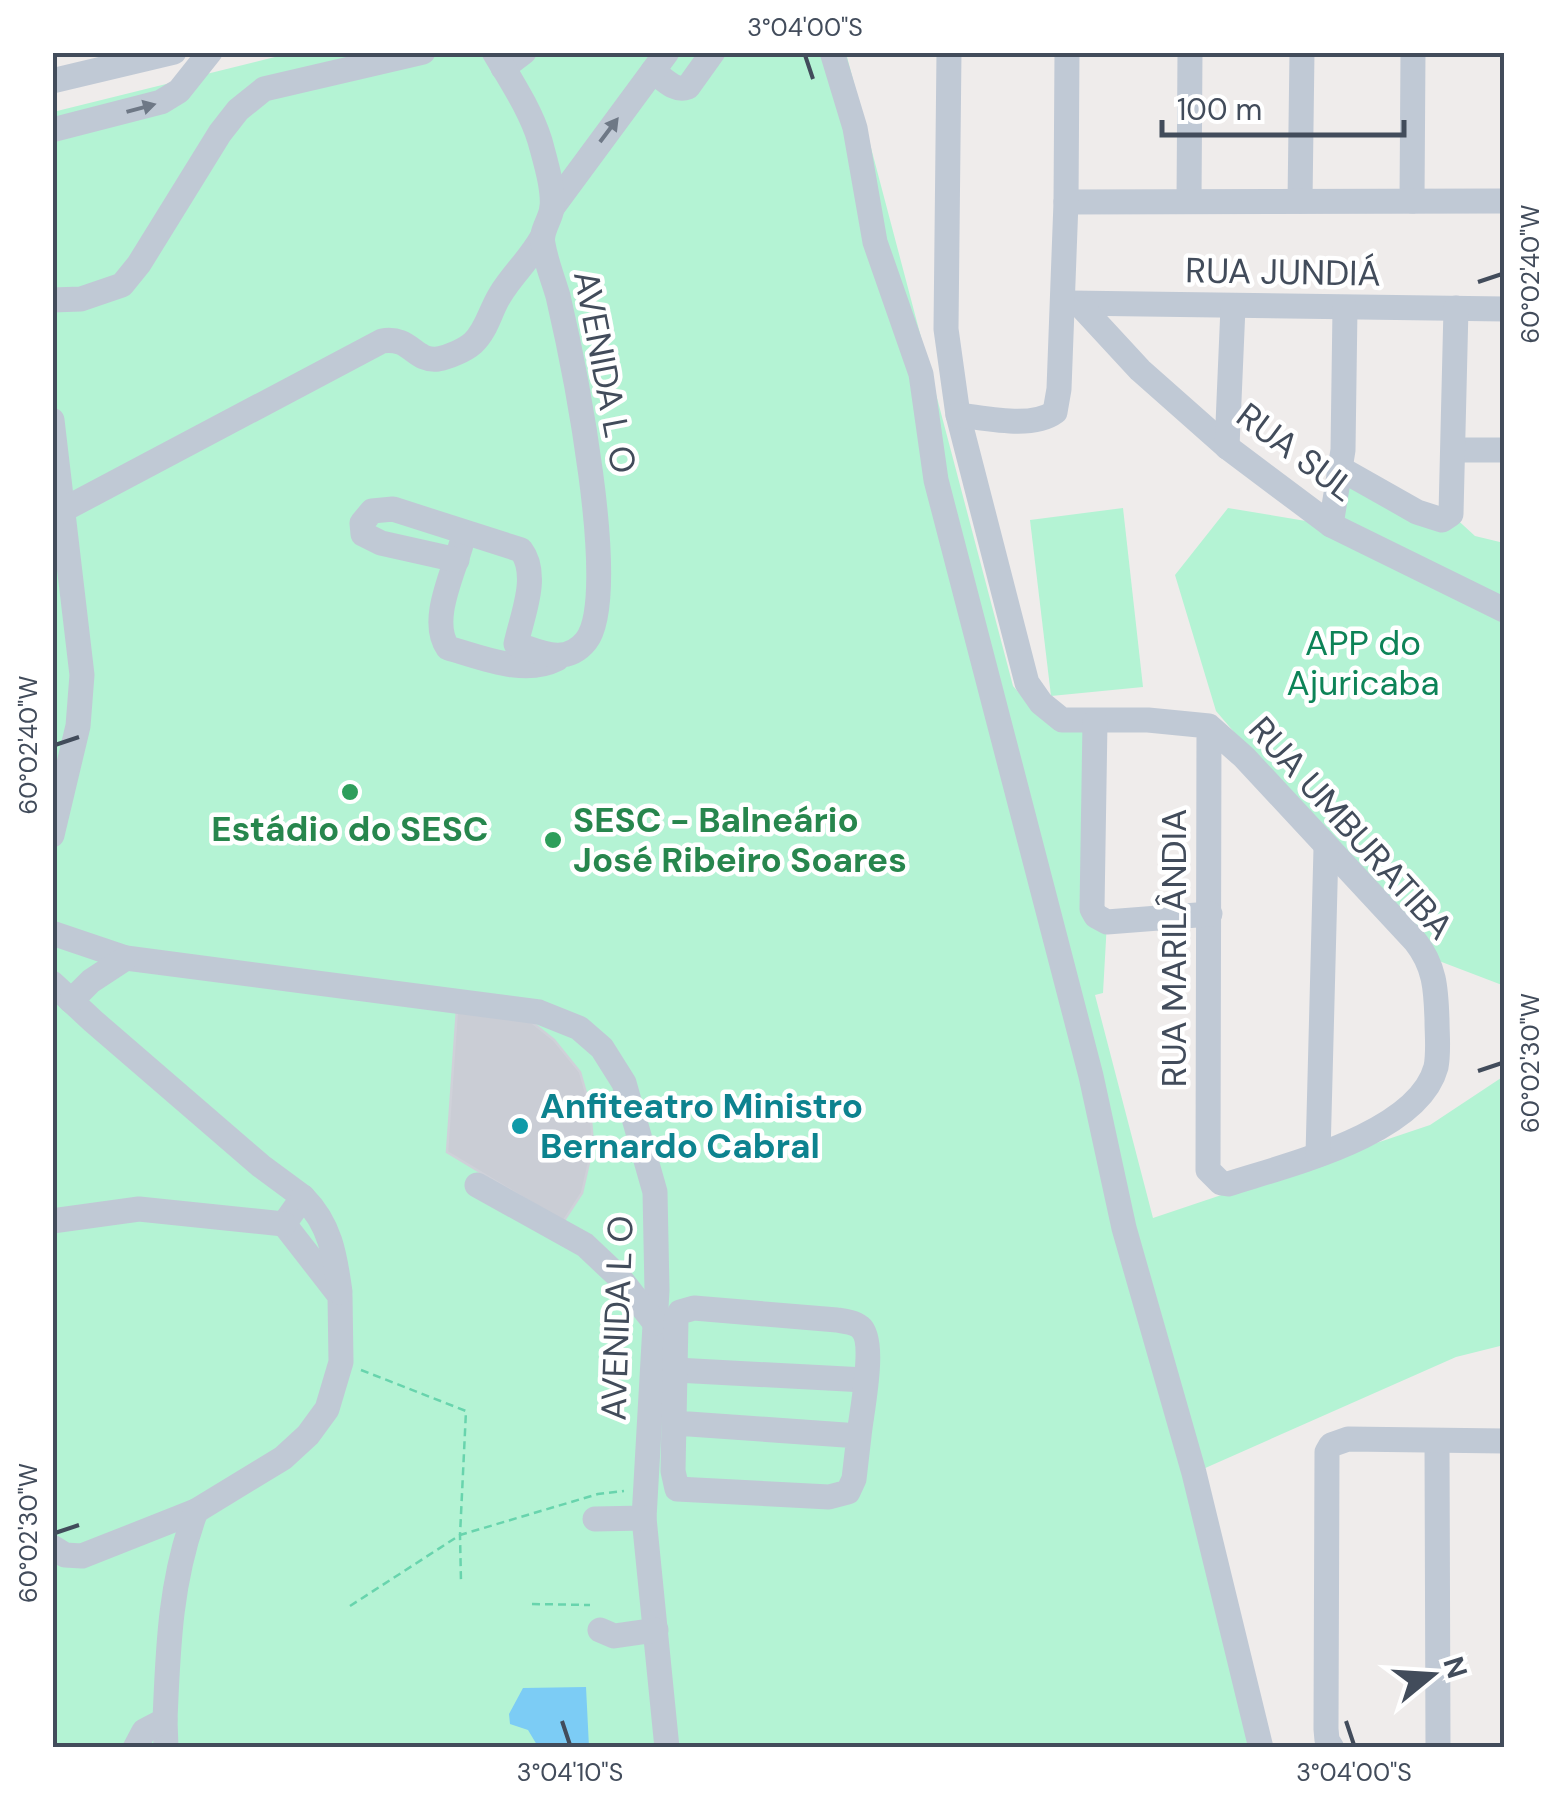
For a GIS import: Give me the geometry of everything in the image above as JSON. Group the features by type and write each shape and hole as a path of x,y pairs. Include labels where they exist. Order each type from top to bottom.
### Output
{"street":[{"path":"52,81 85,63 174,52"},
{"path":"52,130 161,102 179,91 210,52"},
{"path":"52,300 92,296 122,285 140,264 220,132 238,110 264,90 423,52"},
{"path":"552,208 660,62 676,88 682,89 688,87 713,52"},
{"path":"832,52 856,128 875,242 921,374 936,480 1091,1076 1124,1228 1194,1473 1261,1748"},
{"name":"RUA UMBURATIBA","path":"949,52 946,329 958,416 1027,683 1062,720 1148,720 1208,726 1244,757 1428,958 1436,988 1436,1066 1426,1086 1396,1119 1318,1155 1228,1184 1208,1170"},
{"path":"958,416 1018,420 1044,418 1055,412 1070,303 1067,52"},
{"path":"1188,201 1190,52"},
{"path":"1300,201 1302,52"},
{"path":"1412,201 1413,52"},
{"name":"AVENIDA L O","path":"507,58 539,138 552,208 542,239 573,377 597,540 599,592 592,631 580,647 561,656"},
{"path":"1066,202 1504,200"},
{"path":"62,510 382,341 405,342 420,356 435,360 459,352 484,330 499,296 542,239"},
{"name":"RUA JUNDIÁ","path":"1070,303 1504,309"},
{"name":"RUA SUL","path":"1070,303 1227,447 1330,525 1504,610"},
{"path":"1227,447 1232,307"},
{"path":"1330,525 1341,469 1345,308"},
{"path":"1341,469 1416,512 1442,520 1451,514 1456,308"},
{"path":"52,420 82,676 78,726 52,836"},
{"path":"1454,450 1504,450"},
{"path":"457,560 382,543 362,534 362,522 372,511 393,509 521,550 529,560 531,574 516,644 552,657 561,656"},
{"path":"466,531 441,618 442,640 448,648 519,666 548,664 561,656"},
{"path":"1095,722 1092,909 1096,916 1106,922 1210,914"},
{"name":"RUA MARILÂNDIA","path":"1208,726 1208,1170"},
{"path":"1318,1155 1326,848"},
{"name":"AVENIDA L O","path":"52,934 126,958 540,1012 579,1028 602,1048 624,1083 655,1192 656,1324 668,1407 645,1488 644,1518 667,1748"},
{"path":"52,1547 66,1555 82,1556 196,1511 283,1458 308,1435 327,1408 340,1362 340,1296 328,1234 320,1214 62,992 90,981 126,958"},
{"path":"477,1185 584,1246 618,1277 656,1324"},
{"path":"284,1224 303,1197"},
{"path":"52,1221 139,1208 284,1224 340,1296"},
{"path":"618,1277 657,1269"},
{"path":"694,1308 858,1325 866,1334 870,1350 854,1479 848,1492 829,1497 678,1489 668,1407 676,1370 676,1320 680,1312 694,1308"},
{"path":"676,1370 865,1380"},
{"path":"668,1407 859,1436"},
{"path":"1329,1738 1327,1452 1348,1439 1504,1441"},
{"path":"1438,1441 1438,1748"},
{"path":"166,1748 169,1617 182,1546 196,1511"},
{"path":"595,1518 644,1518"},
{"path":"600,1630 614,1636 656,1630"},
{"path":"135,1748 144,1730 165,1720"}],"path":[{"path":"340,1362 466,1411 460,1535 462,1582"},
{"path":"350,1606 460,1535 598,1494 645,1488"},
{"path":"532,1604 590,1605"}],"green space":[{"name":"SESC - Balneário José Ribeiro Soares","path":"291,53 846,53 1013,686 1037,713 1095,730 1092,909 1107,922 1103,993 1095,995 1153,1218 1430,1125 1504,1076 1504,1345 1456,1357 1194,1473 1273,1747 53,1747 53,112"},
{"name":"APP do Ajuricaba","path":"1341,469 1451,514 1475,536 1504,543 1504,1003 1502,985 1426,956 1216,711 1175,575 1228,508 1330,525"},
{"path":"1123,508 1143,687 1051,696 1030,520"}],"water":[{"path":"586,1687 589,1747 535,1747 528,1730 510,1724 509,1714 523,1688"}],"building":[{"name":"Anfiteatro Ministro Bernardo Cabral","path":"457,1009 529,1020 554,1040 580,1072 590,1107 593,1145 582,1193 563,1222 447,1152"}],"place":[{"name":"Estádio do SESC","path":"350,792"},
{"name":"SESC - Balneário José Ribeiro Soares","path":"553,840"},
{"name":"Anfiteatro Ministro Bernardo Cabral","path":"520,1126"}]}
